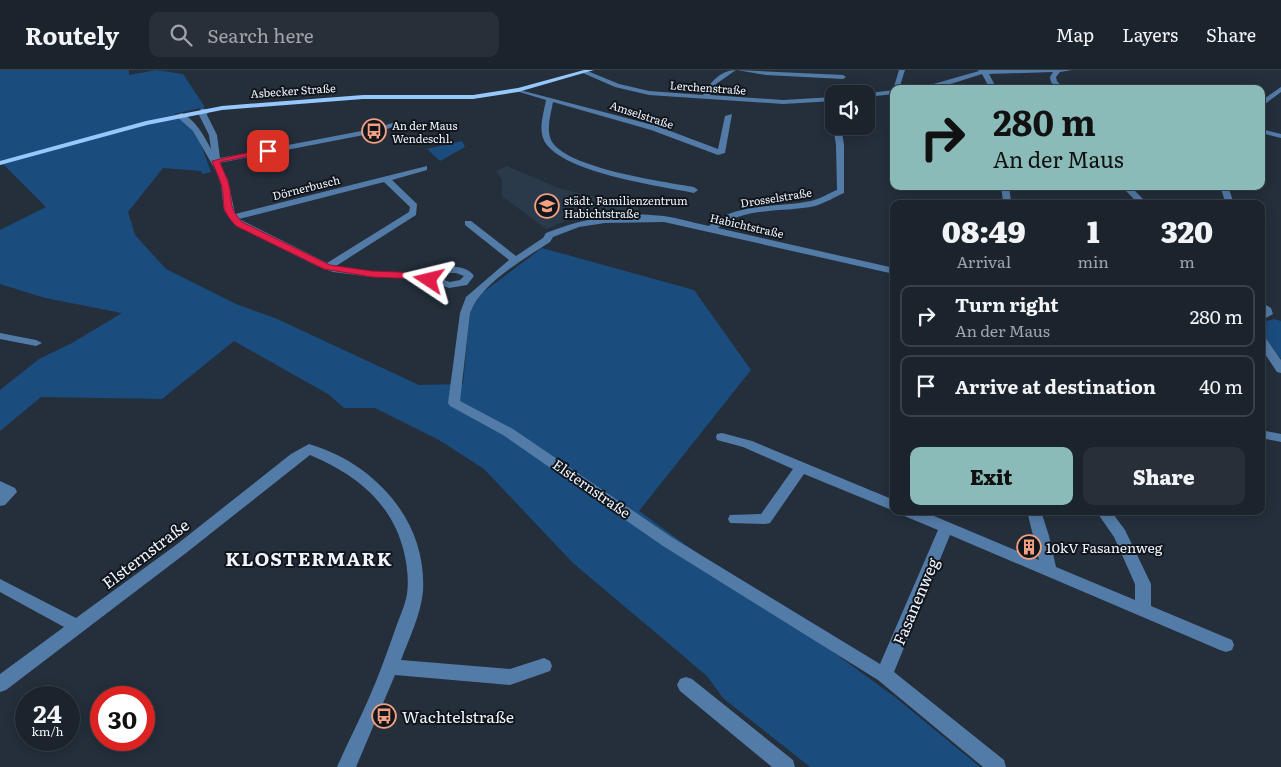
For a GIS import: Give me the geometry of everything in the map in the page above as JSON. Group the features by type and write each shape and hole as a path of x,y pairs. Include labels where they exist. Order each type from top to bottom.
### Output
{"main road":[{"name":"Asbecker Straße","path":"0,163 204,110 363,96 473,97 518,90 588,71"}],"street":[{"path":"705,98 713,82 733,70"},
{"path":"740,70 776,76 843,77"},
{"path":"897,85 902,70"},
{"path":"940,85 982,71 1069,70"},
{"name":"Lerchenstraße","path":"588,71 617,86 649,93 783,102 825,101"},
{"path":"982,71 987,75 992,85"},
{"path":"1057,85 1053,77 1058,71"},
{"path":"1265,101 1281,89"},
{"name":"Amselstraße","path":"518,90 654,128 721,153 729,116"},
{"path":"875,93 890,91"},
{"path":"550,100 546,133 550,144 564,156 575,162 616,174 694,190"},
{"path":"204,110 203,115 212,135 218,165 225,185 226,205 233,218 249,229 328,267 372,274 422,276"},
{"path":"179,115 196,128 209,153 218,165"},
{"path":"218,165 374,130 393,124"},
{"path":"1265,132 1281,136"},
{"name":"Drosselstraße","path":"712,229 721,221 738,213 816,203 841,191 838,135"},
{"name":"Dörnerbusch","path":"233,218 424,168"},
{"path":"328,267 413,213 414,206 386,179"},
{"path":"1129,190 1140,200"},
{"name":"Habichtstraße","path":"515,260 547,240 549,235 570,226 597,220 627,217 664,219 889,270"},
{"path":"468,223 515,260"},
{"name":"Elsternstraße","path":"515,260 470,299 464,313 454,404 508,432 668,542 884,676"},
{"path":"1265,312 1281,316"},
{"path":"0,336 36,344"},
{"path":"0,347 12,339"},
{"path":"1265,345 1281,369"},
{"path":"1265,435 1281,438"},
{"path":"722,437 747,444 890,504"},
{"name":"Elsternstraße","path":"0,684 181,549 309,448 346,466 371,483 390,505 409,541 415,579 415,592 392,667"},
{"path":"735,519 765,519 802,467"},
{"path":"0,486 10,492 0,501"},
{"path":"916,515 1143,608 1226,645"},
{"path":"1035,515 1049,570"},
{"path":"1106,515 1120,534 1143,584 1143,608"},
{"name":"Fasanenweg","path":"884,676 946,528"},
{"path":"0,585 77,626"},
{"path":"346,767 392,667 510,677 544,666"},
{"path":"884,676 997,767"},
{"path":"686,685 786,767"}],"shaded area":[{"path":"0,70 129,70 129,75 156,70 183,74 205,107 174,114 190,123 199,139 211,172 202,174 201,171 163,168 128,212 135,235 166,269 236,304 275,318 419,385 463,384 470,311 482,293 542,248 694,290 751,370 639,511 895,697 980,767 810,767 723,698 707,676 573,563 484,469 439,440 375,408 344,408 328,394 234,341 162,399 41,397 0,431 0,390 39,359 72,343 122,313 45,298 0,284 0,230 46,207 4,165 0,165"},
{"path":"462,141 465,147 440,161 427,149"},
{"path":"507,166 558,188 638,208 638,210 585,216 568,220 546,229 502,196 502,180 496,171"},
{"path":"1274,319 1281,321 1281,359 1265,337 1265,322"}],"place":[{"name":"An der Maus Wendeschl.","path":"374,131"},
{"name":"städt. Familienzentrum Habichtstraße","path":"547,206"},
{"name":"10kV Fasanenweg","path":"1029,547"},
{"name":"Wachtelstraße","path":"384,716"}],"district":[{"name":"KLOSTERMARK","path":"309,558"}],"route":[{"path":"268,151 216,161 225,185 226,205 230,214 239,224 318,263 337,270 372,274 422,276 429,280"}]}
